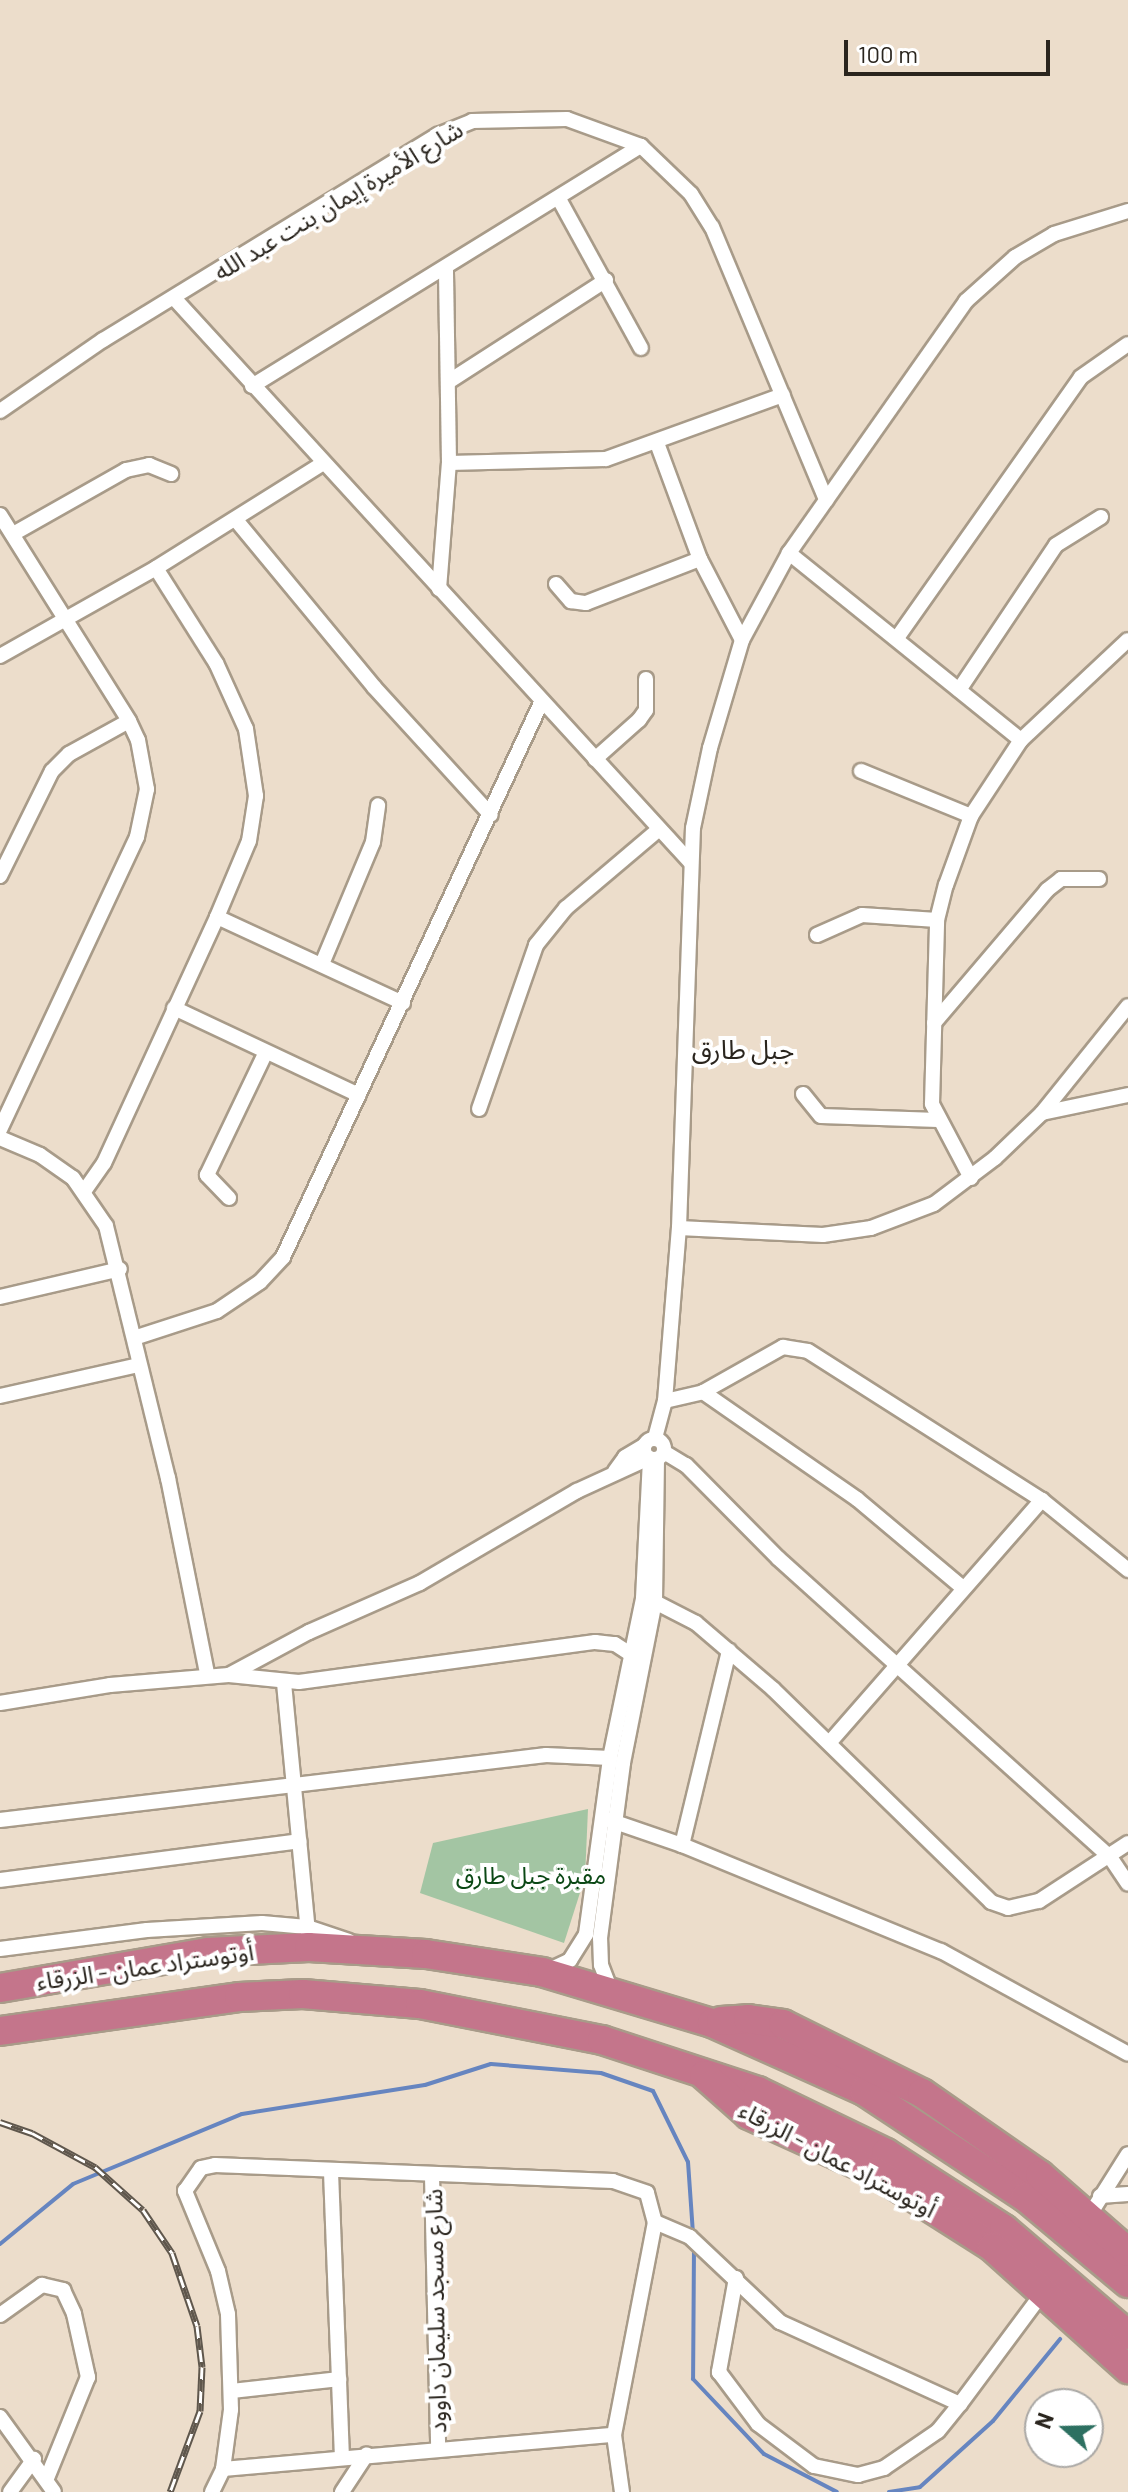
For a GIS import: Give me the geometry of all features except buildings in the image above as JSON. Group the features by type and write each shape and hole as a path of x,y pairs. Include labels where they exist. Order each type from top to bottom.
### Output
{"highway":[{"name":"أوتوستراد عمان - الزرقاء","path":"0,1988 308,1937 367,1950 542,1972 712,2023 748,2019 783,2024 915,2105 1094,2206 1128,2252"},
{"name":"أوتوستراد عمان - الزرقاء","path":"0,2031 239,1997 303,1994 478,2013 602,2040 698,2068 1004,2229 1128,2335"},
{"name":"أوتوستراد عمان - الزرقاء","path":"915,2105 1128,2283"},
{"name":"أوتوستراد عمان - الزرقاء","path":"880,2162 992,2247 1128,2369"}],"street":[{"name":"شارع الأميرة إيمان بنت عبد الله","path":"0,411 174,298 438,135 472,121 567,119 641,146 691,194 712,227 826,500"},
{"path":"252,386 446,270 641,146"},
{"path":"559,199 641,348"},
{"path":"542,1972 570,1960 586,1934 610,1758 645,1579 653,1452 665,1401 679,1228 691,863 702,779 742,640 789,553 949,322 991,276 1054,234 1128,211"},
{"path":"439,589 449,463 446,270"},
{"path":"448,382 606,280"},
{"path":"174,298 322,464 691,863"},
{"path":"897,638 1081,377 1128,344"},
{"path":"449,463 579,462 657,443 783,395"},
{"path":"657,443 700,559 742,640"},
{"path":"0,656 156,568 322,464"},
{"path":"13,534 126,470 149,465 171,474"},
{"path":"0,515 129,721 144,763 147,789 142,825 0,1129"},
{"path":"959,690 1056,545 1101,517"},
{"path":"236,520 374,687 491,815"},
{"path":"789,553 1021,740"},
{"path":"556,584 571,601 586,603 700,559"},
{"path":"85,1190 104,1163 217,917 249,841 256,796 253,758 216,663 156,568"},
{"path":"971,1178 938,1120 931,1088 937,920 971,816 1021,740 1128,640"},
{"path":"595,759 646,710 646,679"},
{"path":"134,1338 217,1311 269,1275 295,1236 541,703"},
{"path":"0,876 52,771 69,754 129,721"},
{"path":"861,771 971,816"},
{"path":"322,964 373,842 378,805"},
{"path":"479,1109 536,945 566,908 659,829"},
{"path":"934,1023 1047,890 1061,879 1099,879"},
{"path":"817,935 862,915 937,920"},
{"path":"217,917 403,1003"},
{"path":"679,1228 804,1236 871,1228 934,1204 971,1178 1042,1113 1128,1006"},
{"path":"174,1008 359,1095"},
{"path":"229,1198 207,1175 266,1052"},
{"path":"803,1094 821,1116 938,1120"},
{"path":"1042,1113 1128,1095"},
{"path":"0,1138 40,1155 85,1190 106,1226 120,1269 207,1674"},
{"path":"0,1297 120,1269"},
{"path":"665,1401 703,1392 772,1352 798,1348 942,1432 1042,1500 1128,1570"},
{"path":"0,1396 139,1365"},
{"path":"703,1392 857,1499 962,1587"},
{"path":"611,1991 599,1952 618,1823 623,1763 655,1602 653,1452"},
{"path":"229,1675 309,1632 420,1583 653,1452 686,1465 897,1665 1110,1857 1128,1884"},
{"path":"830,1742 962,1587 1042,1500"},
{"path":"655,1602 696,1623 729,1651 830,1742 932,1847 1000,1906 1039,1901 1128,1843"},
{"path":"0,1703 207,1674 284,1683 595,1642 615,1644 632,1655"},
{"path":"682,1845 729,1651"},
{"path":"0,1949 204,1925 308,1937 284,1683"},
{"path":"0,1820 295,1782 409,1775 546,1755 610,1758"},
{"path":"603,1818 682,1845 941,1951 1128,2054"},
{"path":"0,1880 299,1841"},
{"path":"1094,2206 1128,2154"},
{"path":"212,2492 223,2469 232,2391 225,2296 185,2201 188,2183 201,2168 215,2165 613,2181 652,2199 655,2222 614,2435 622,2492"},
{"path":"331,2172 342,2457"},
{"name":"شارع مسجد سليمان داوود","path":"432,2176 438,2447"},
{"path":"1094,2206 1128,2194"},
{"path":"655,2222 690,2237 787,2326 960,2404"},
{"path":"736,2278 719,2372 758,2424 814,2466 858,2475 884,2468 938,2431 1044,2291"},
{"path":"0,2315 42,2285 63,2290 74,2314 88,2377 50,2485"},
{"path":"232,2391 339,2379"},
{"path":"0,2417 34,2459 50,2485"},
{"path":"223,2469 438,2447 614,2435"},
{"path":"342,2492 367,2454"},
{"path":"10,2492 34,2459"}],"green space":[{"name":"مقبرة جبل طارق","path":"588,1809 585,1877 564,1943 420,1893 433,1843"}],"waterway":[{"path":"0,2244 73,2184 242,2114 425,2085 491,2064 601,2073 653,2091 688,2162 693,2234"},
{"path":"694,2247 693,2379 764,2454 837,2492"},
{"path":"889,2492 920,2487 993,2421 1060,2339"}],"railway":[{"path":"0,2122 32,2133 95,2167 143,2210 172,2253 197,2326 202,2367 200,2411 170,2492"}],"district":[{"name":"جبل طارق","path":"743,1049"}]}
